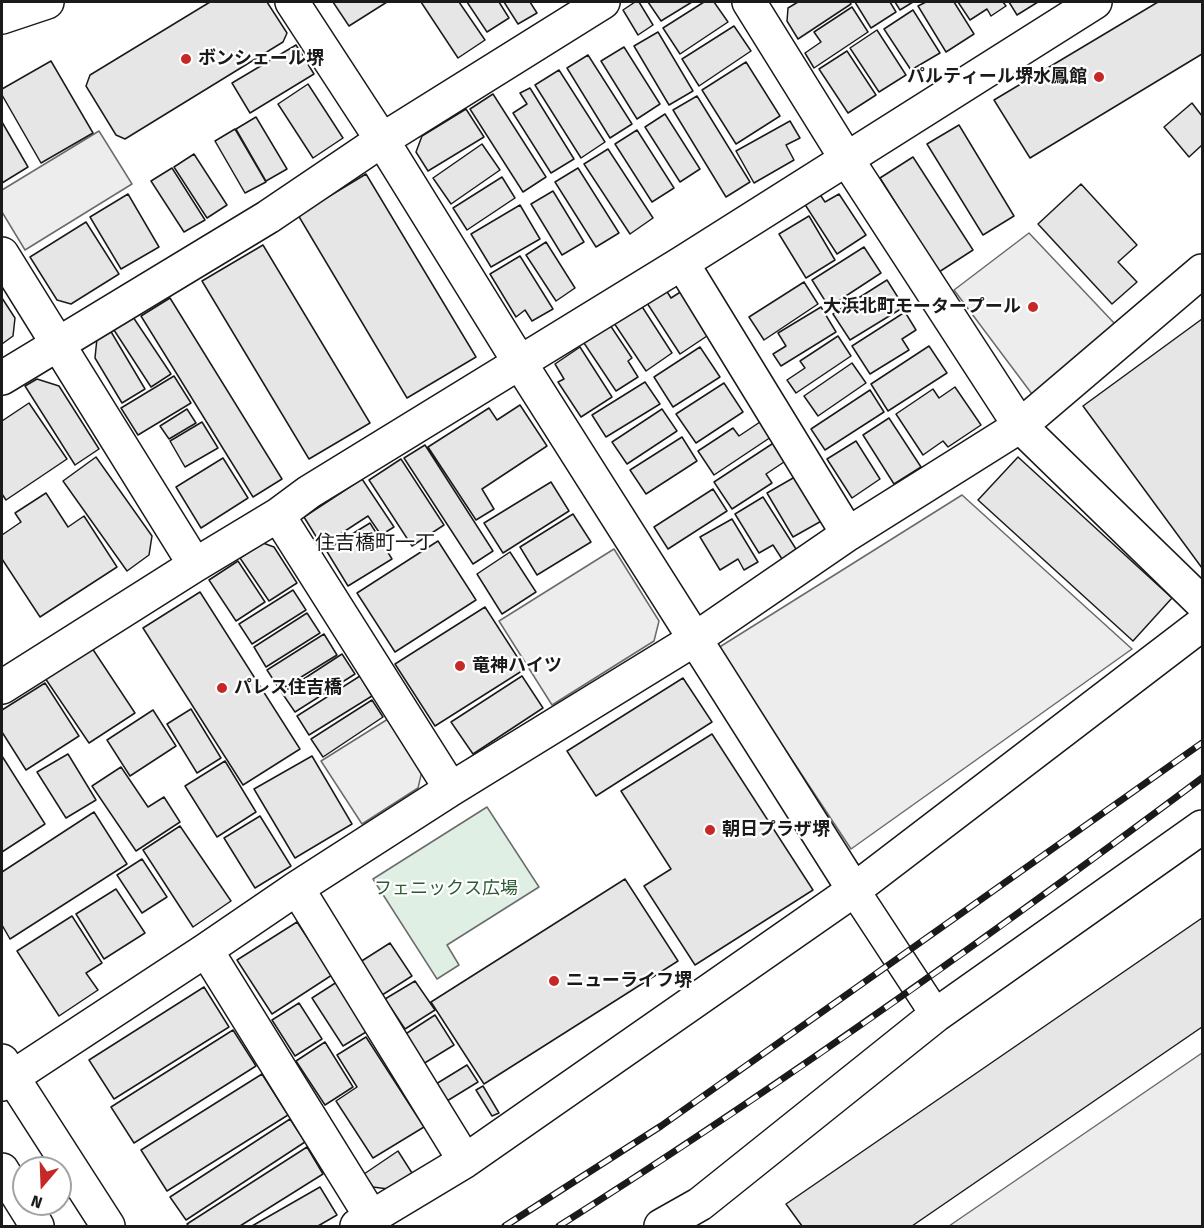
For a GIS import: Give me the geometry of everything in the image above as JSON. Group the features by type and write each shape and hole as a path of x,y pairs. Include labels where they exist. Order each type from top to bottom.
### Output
{"main road":[{"path":"2,17 47,2"},
{"path":"292,2 382,140 520,363 854,890"},
{"path":"2,378 268,217 382,140 603,2"},
{"path":"749,2 846,158 1020,426 1203,603"},
{"path":"2,687 278,515 309,492 520,363 1095,2"},
{"path":"2,254 195,565"},
{"path":"681,262 848,534"},
{"path":"108,1227 5,1074 206,950 297,888 451,789 695,639 848,534 1020,426 1203,271"},
{"path":"278,515 451,789"},
{"path":"206,950 364,1222 465,1161 854,890 1203,624"},
{"path":"661,1227 707,1215 936,1015 1203,827"},
{"path":"297,888 465,1161"},
{"path":"2,1170 37,1227"}],"street":[{"path":"854,890 936,1015"}],"green space":[{"name":"フェニックス広場","path":"487,807 539,887 447,945 459,965 437,979 373,879"}],"shaded area":[{"path":"99,131 132,184 25,250 2,212 2,190"},
{"name":"大浜北町モータープール","path":"1029,233 1115,324 1035,398 954,290"},
{"path":"962,495 1132,649 851,849 718,648"},
{"path":"614,549 659,621 654,641 552,705 499,621"},
{"path":"388,719 422,771 418,788 362,824 321,761"},
{"path":"1202,1053 1202,1226 949,1226"}],"building":[{"name":"ボンシェール堺","path":"210,2 267,2 287,33 283,42 125,139 116,135 86,86 90,75"},
{"path":"333,2 387,2 349,26"},
{"path":"421,2 459,2 485,40 458,58"},
{"path":"467,2 499,2 509,18 487,32"},
{"path":"504,2 530,2 537,13 518,24"},
{"path":"639,2 653,25 638,35 623,10"},
{"path":"648,2 692,2 661,21"},
{"path":"704,2 714,2 728,22 680,54 663,28"},
{"path":"798,2 850,2 851,4 798,39 787,21 788,8"},
{"path":"855,2 890,2 896,12 871,28"},
{"path":"895,2 913,2 900,10"},
{"path":"926,2 954,2 974,34 946,52 918,6"},
{"path":"958,2 1003,2 1006,6 991,16 987,9 970,20"},
{"path":"1009,2 1038,2 1017,15"},
{"name":"パルティール堺水鳳館","path":"1158,2 1202,2 1202,54 1030,158 994,100"},
{"path":"852,7 868,32 814,68 805,53 821,42 814,32"},
{"path":"913,10 940,53 911,70 884,29"},
{"path":"734,26 751,51 699,86 682,59"},
{"path":"877,30 906,75 879,92 850,48"},
{"path":"658,32 693,91 669,105 634,46"},
{"path":"296,45 314,74 250,113 232,83"},
{"path":"624,47 660,104 637,119 601,61"},
{"path":"847,51 876,95 848,113 819,69"},
{"path":"588,55 632,124 610,138 567,68"},
{"path":"51,61 93,133 41,163 2,95 2,89"},
{"path":"746,62 780,116 736,144 702,90"},
{"path":"559,70 605,142 581,158 535,85"},
{"path":"308,84 343,138 313,158 278,104"},
{"path":"530,88 574,159 551,173 513,113 527,104 520,93"},
{"path":"493,94 546,177 523,192 470,109"},
{"path":"697,96 750,182 726,197 673,110"},
{"path":"1192,103 1202,116 1202,145 1189,157 1164,127"},
{"path":"466,109 484,137 428,171 416,152 422,136"},
{"path":"665,114 700,169 680,182 645,127"},
{"path":"256,117 287,169 266,181 236,129"},
{"path":"790,121 800,138 786,145 794,160 754,183 736,151"},
{"path":"2,122 28,167 2,183"},
{"path":"959,125 1014,216 983,235 927,144"},
{"path":"235,129 266,182 245,193 215,141"},
{"path":"637,130 674,188 652,202 615,144"},
{"path":"482,144 500,170 451,204 433,178"},
{"path":"608,149 653,218 630,234 584,164"},
{"path":"194,154 227,205 207,218 174,167"},
{"path":"913,157 973,250 939,272 880,178"},
{"path":"172,168 205,220 184,232 151,181"},
{"path":"578,168 619,233 596,247 555,182"},
{"path":"366,174 476,357 407,398 298,215"},
{"path":"502,177 515,198 467,230 453,208"},
{"path":"1081,184 1137,245 1118,262 1137,282 1112,304 1038,224"},
{"path":"553,191 584,242 562,255 531,204"},
{"path":"819,193 825,202 839,194 866,235 837,254 804,203"},
{"path":"128,194 159,247 121,269 90,217"},
{"path":"520,205 540,239 491,267 471,234"},
{"path":"809,216 835,260 806,278 779,234"},
{"path":"86,222 119,274 71,304 57,300 30,257"},
{"path":"546,242 575,288 556,301 526,255"},
{"path":"263,245 370,423 309,459 202,281"},
{"path":"864,247 881,273 829,307 812,280"},
{"path":"520,256 553,309 532,321 525,310 516,317 490,274"},
{"path":"887,280 904,307 850,340 833,314"},
{"path":"804,282 818,304 764,340 749,317"},
{"path":"666,290 671,298 682,291 710,334 680,354 647,303"},
{"path":"2,298 15,318 13,336 2,344"},
{"path":"170,298 282,479 253,497 141,316"},
{"path":"641,305 672,353 646,371 614,323"},
{"path":"821,307 836,332 781,366 773,354 786,346 778,333"},
{"path":"905,312 916,330 902,339 909,350 870,374 852,346"},
{"path":"133,317 171,374 151,387 114,330"},
{"path":"1202,319 1202,568 1083,406"},
{"path":"610,325 632,358 628,361 638,377 616,391 584,343"},
{"path":"110,330 145,389 122,403 95,358 97,338"},
{"path":"838,336 851,356 796,393 787,380 805,368 800,361"},
{"path":"929,346 947,373 888,411 871,384"},
{"path":"580,347 612,397 581,417 558,382 564,379 555,364"},
{"path":"700,347 720,377 673,407 654,377"},
{"path":"852,363 866,383 818,416 804,396"},
{"path":"174,376 191,403 138,435 121,408"},
{"path":"37,379 59,386 99,449 75,465 25,386"},
{"path":"645,382 660,404 606,437 592,415"},
{"path":"724,383 743,412 696,443 676,414"},
{"path":"955,387 981,425 948,447 943,441 923,455 896,414 933,389 939,398"},
{"path":"870,390 884,412 825,450 811,429"},
{"path":"29,403 67,459 6,500 2,494 2,421"},
{"path":"520,405 547,446 482,489 494,509 476,520 428,447 489,408 497,420"},
{"path":"187,409 196,423 169,439 160,426"},
{"path":"662,409 677,431 627,464 612,442"},
{"path":"889,418 921,467 894,484 863,435"},
{"path":"202,422 218,448 185,467 170,441"},
{"path":"760,422 771,437 714,475 698,451 733,428 739,436"},
{"path":"682,437 697,461 646,494 630,470"},
{"path":"856,441 880,479 852,498 827,459"},
{"path":"775,442 787,460 766,474 772,483 732,509 714,482"},
{"path":"425,445 493,551 473,564 404,458"},
{"path":"96,457 152,536 149,555 127,571 63,481"},
{"path":"1018,457 1172,598 1133,641 978,500"},
{"path":"223,458 248,498 201,528 176,487"},
{"path":"401,459 444,525 412,546 369,480"},
{"path":"800,474 825,519 793,537 767,493"},
{"path":"362,479 394,527 381,535 368,516 322,546 304,517"},
{"path":"551,482 569,511 503,553 484,523"},
{"path":"713,489 727,511 668,549 654,527"},
{"path":"46,493 68,527 84,516 117,567 40,617 2,559 2,535 21,522 15,513"},
{"path":"763,497 796,549 782,559 773,545 759,553 735,514"},
{"path":"573,514 591,542 537,575 520,547"},
{"path":"732,519 758,562 744,570 738,559 720,570 700,537"},
{"path":"370,523 392,559 348,586 326,550"},
{"path":"438,541 476,600 395,652 357,593"},
{"path":"263,543 274,547 297,583 269,601 240,558"},
{"path":"510,552 536,592 502,614 477,574"},
{"path":"238,561 265,602 236,621 209,580"},
{"path":"293,590 306,610 252,644 239,624"},
{"name":"パレス住吉橋","path":"200,592 300,749 243,785 143,628"},
{"name":"竜神ハイツ","path":"485,607 525,669 435,726 395,664"},
{"path":"307,613 320,633 266,667 254,647"},
{"path":"324,634 337,655 280,690 267,670"},
{"path":"92,648 135,713 89,743 45,678"},
{"path":"342,654 355,674 295,712 282,693"},
{"path":"360,676 372,696 309,735 297,716"},
{"path":"522,676 543,708 473,754 451,722"},
{"path":"683,678 712,722 596,796 567,751"},
{"path":"45,683 79,736 26,770 2,732 2,710"},
{"path":"372,700 383,717 323,757 311,739"},
{"path":"191,709 221,758 197,773 167,724"},
{"path":"153,710 176,746 130,776 107,740"},
{"name":"朝日プラザ堺","path":"712,734 813,890 695,965 644,886 671,869 621,791"},
{"path":"68,754 96,800 66,818 37,772"},
{"path":"2,756 45,824 2,852"},
{"path":"312,756 352,824 295,858 254,789"},
{"path":"225,761 256,812 217,837 185,786"},
{"path":"121,767 148,807 164,797 180,822 136,851 92,786"},
{"path":"94,812 127,864 10,939 2,925 2,872"},
{"path":"260,816 291,866 255,888 224,838"},
{"path":"180,826 231,901 193,927 143,850"},
{"path":"142,859 167,897 142,913 117,875"},
{"name":"ニューライフ堺","path":"625,879 678,961 484,1084 431,1002"},
{"path":"116,889 145,933 104,959 76,914"},
{"path":"72,916 102,963 86,973 98,990 59,1016 17,951"},
{"path":"1202,918 1202,1027 912,1226 802,1226 786,1204"},
{"path":"297,922 332,975 272,1014 237,960"},
{"path":"390,943 412,976 379,997 357,964"},
{"path":"340,980 371,1029 343,1046 312,998"},
{"path":"415,981 435,1010 405,1029 385,999"},
{"path":"204,987 229,1027 114,1099 89,1060"},
{"path":"299,1003 322,1039 295,1056 272,1020"},
{"path":"435,1015 454,1045 423,1064 404,1035"},
{"path":"233,1030 256,1066 134,1143 111,1107"},
{"path":"366,1037 424,1127 373,1158 336,1101 357,1087 337,1055"},
{"path":"325,1042 353,1087 325,1105 296,1061"},
{"path":"467,1065 478,1082 447,1101 436,1084"},
{"path":"262,1074 288,1115 167,1191 141,1150"},
{"path":"483,1086 499,1113 492,1116 476,1090"},
{"path":"290,1119 305,1142 186,1220 170,1197"},
{"path":"307,1147 323,1174 240,1226 189,1226 187,1224"},
{"path":"398,1151 412,1173 388,1189 373,1187 364,1174"},
{"path":"320,1187 337,1215 318,1226 252,1226"}],"railway":[{"path":"505,1226 661,1126 1202,743"},
{"path":"559,1226 723,1119 885,1008 1202,778"}],"place":[{"name":"ボンシェール堺","path":"186,59"},
{"name":"パルティール堺水鳳館","path":"1099,77"},
{"name":"大浜北町モータープール","path":"1033,307"},
{"name":"竜神ハイツ","path":"460,666"},
{"name":"パレス住吉橋","path":"222,688"},
{"name":"朝日プラザ堺","path":"710,830"},
{"name":"ニューライフ堺","path":"554,981"}],"district":[{"name":"住吉橋町一丁","path":"375,543"}]}
